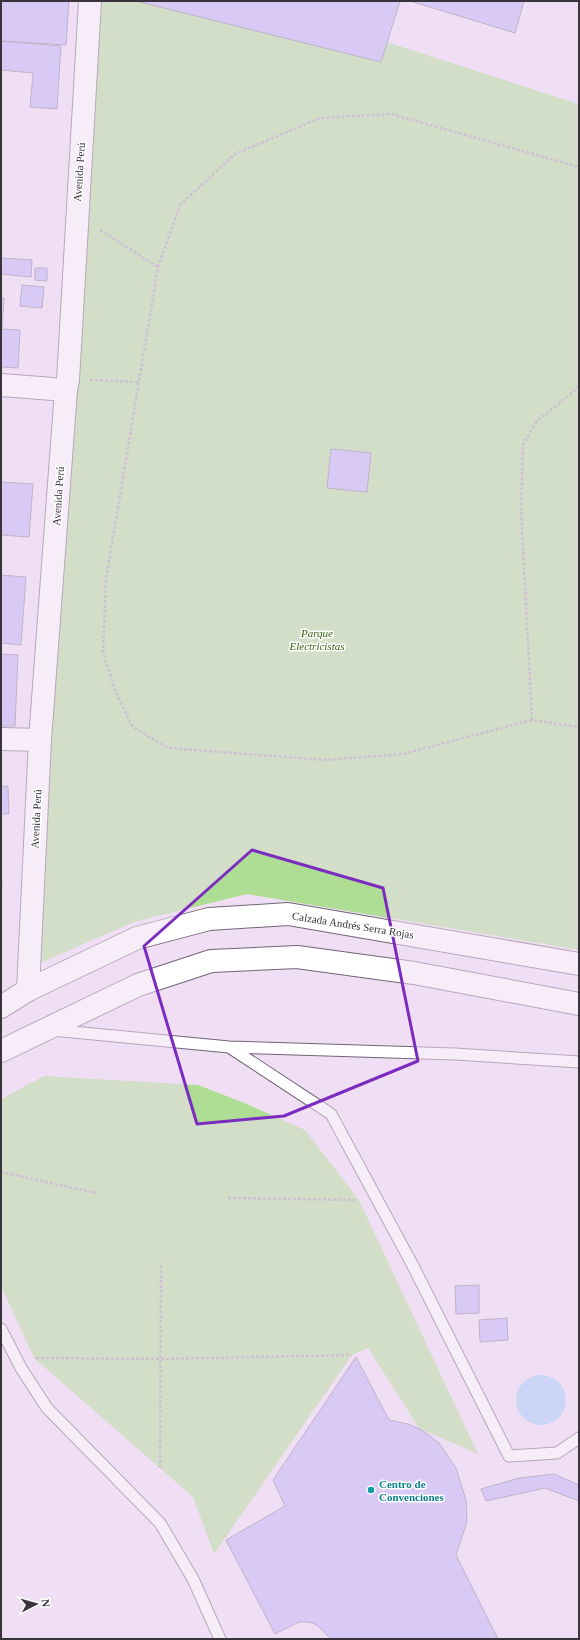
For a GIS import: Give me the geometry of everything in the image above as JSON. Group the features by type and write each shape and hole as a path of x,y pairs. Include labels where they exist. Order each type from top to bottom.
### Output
{"main road":[{"name":"Avenida Perú","path":"28,990 40,740 67,385 90,1"},
{"path":"1,386 67,385"},
{"path":"1,739 40,740"},
{"name":"Calzada Andrés Serra Rojas","path":"1,1007 28,990 137,938 208,919 288,914 579,964"},
{"path":"1,1051 138,985 211,961 297,957 414,973 579,1004"}],"lane":[{"path":"48,1029 229,1047 455,1054 579,1062"},
{"path":"229,1047 331,1114 412,1264 509,1456 557,1453 579,1438"},
{"path":"1,1329 21,1368 47,1408 160,1524 193,1579 220,1639"}],"path":[{"path":"579,167 391,114 320,118 235,154 180,205 158,267 106,579 103,652 116,693 133,727 168,748 325,760 403,754 532,720 579,727"},
{"path":"76,215 158,267"},
{"path":"67,385 140,382"},
{"path":"532,720 521,509 523,444 537,421 574,392 579,386"},
{"path":"1,1172 96,1193"},
{"path":"228,1198 376,1199"},
{"path":"160,1468 161,1262"},
{"path":"34,1358 160,1359 352,1355"}],"highlighted area":[{"path":"252,850 383,888 418,1061 284,1116 197,1124 144,946"}],"green space":[{"name":"Parque Electricistas","path":"90,1 259,1 579,104 579,950 247,894 134,922 38,964"},
{"path":"44,1076 198,1085 242,1102 305,1130 359,1200 478,1454 419,1428 368,1348 352,1355 214,1554 193,1497 34,1358 1,1286 1,1099"}],"water":[{"path":"536,1375 546,1375 559,1382 566,1395 566,1405 559,1418 546,1425 536,1425 527,1421 520,1414 516,1405 516,1395 520,1386 527,1379"}],"building":[{"path":"1,1 69,1 66,45 1,41"},
{"path":"136,1 400,1 381,62"},
{"path":"410,1 524,1 515,33"},
{"path":"1,41 61,46 57,109 30,107 33,73 1,70"},
{"path":"1,258 32,260 31,277 1,274"},
{"path":"35,268 47,268 47,281 35,280"},
{"path":"22,285 44,287 42,308 20,306"},
{"path":"1,298 4,298 2,329 20,330 18,368 1,367"},
{"path":"331,449 371,453 367,492 327,488"},
{"path":"1,482 33,484 29,537 1,535"},
{"path":"1,575 26,577 21,645 1,643"},
{"path":"1,654 18,655 15,726 1,726"},
{"path":"8,786 9,814 1,814 1,787"},
{"path":"1,851 2,890 1,890"},
{"path":"479,1285 479,1313 456,1314 455,1286"},
{"path":"507,1318 508,1340 480,1342 479,1320"},
{"name":"Centro de Convenciones","path":"356,1357 389,1420 408,1424 422,1430 439,1443 456,1468 466,1500 467,1522 456,1555 498,1639 331,1639 317,1625 309,1622 299,1622 275,1634 226,1540 285,1506 273,1480"},
{"path":"554,1474 579,1485 579,1501 545,1488 486,1501 481,1489 519,1478"}],"place":[{"name":"Centro de Convenciones","path":"371,1490"}]}
